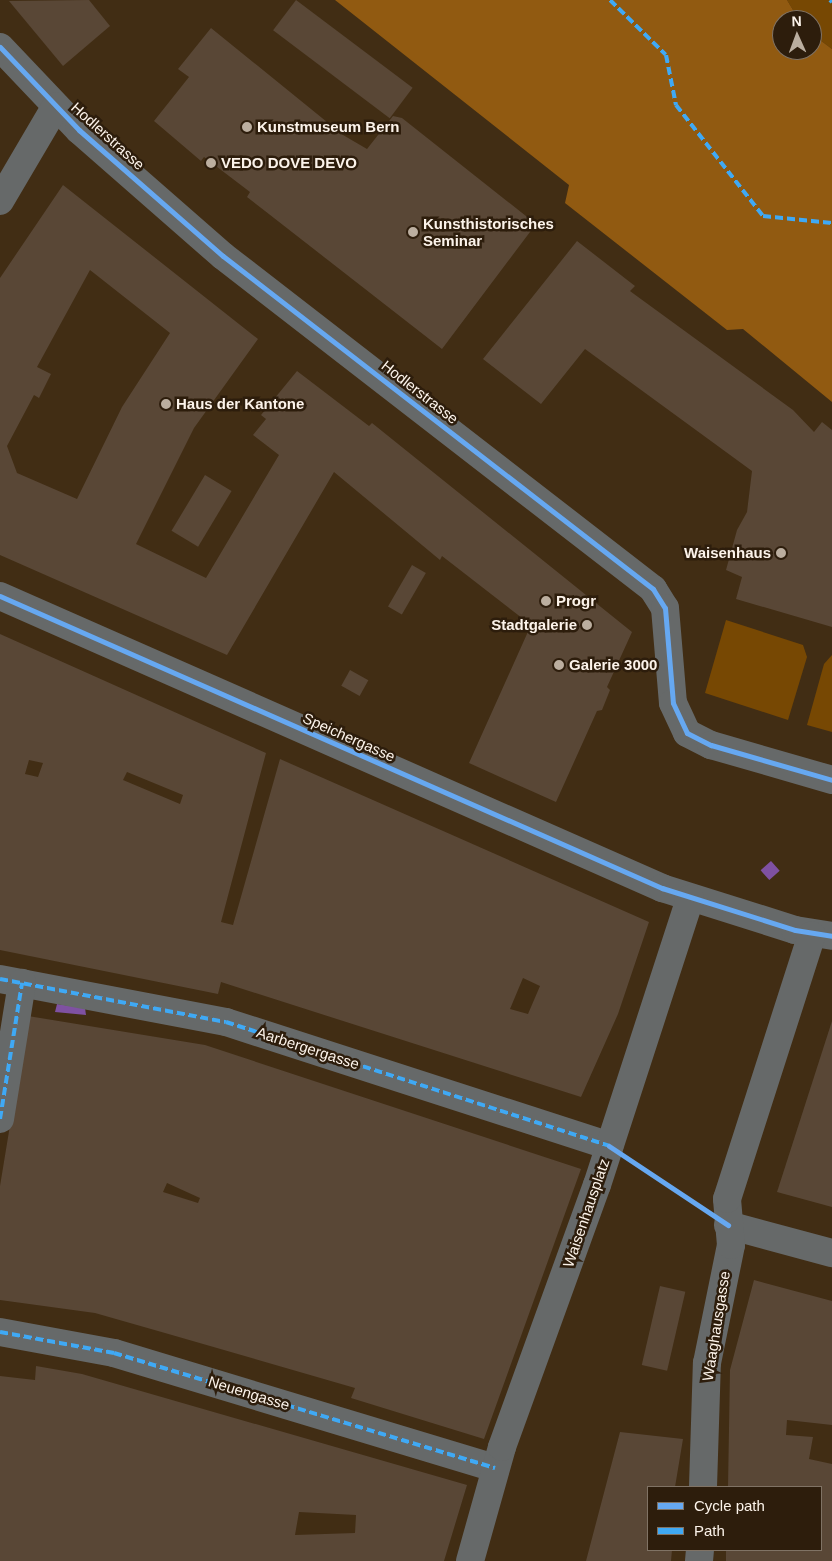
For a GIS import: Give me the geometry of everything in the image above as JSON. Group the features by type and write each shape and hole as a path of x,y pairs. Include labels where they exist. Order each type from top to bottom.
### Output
{"street":[{"name":"Hodlerstrasse","path":"0,47 56,106 223,256 653,589 665,608 673,703 682,728 711,745 832,780"},
{"path":"0,201 56,106"},
{"name":"Speichergasse","path":"0,596 690,899"},
{"path":"690,899 822,935 730,1189 728,1225 832,1253"},
{"name":"Waisenhausplatz","path":"470,1561 495,1468 609,1146 690,899"},
{"path":"0,1118 11,981"},
{"name":"Aarbergergasse","path":"11,981 226,1022 609,1146"},
{"name":"Waaghausgasse","path":"703,1486 707,1363 731,1245 728,1225"},
{"name":"Neuengasse","path":"0,1332 114,1353 495,1468"}],"shaded area":[{"path":"335,0 787,0 793,10 772,10 772,60 822,60 822,42 832,49 832,402 743,329 727,330 565,203 569,185"},
{"path":"787,0 832,0 832,49 822,42 822,10 793,10"},
{"path":"726,620 803,645 807,657 788,720 705,693"},
{"path":"832,655 832,732 807,725 824,664"},
{"path":"771,861 780,871 769,880 761,870"},
{"path":"57,1004 85,1008 86,1015 55,1012"}],"building":[{"path":"89,0 110,26 63,66 9,1"},
{"path":"296,0 413,88 390,118 273,30"},
{"path":"211,28 343,135 367,149 393,116 402,118 536,224 442,349 247,197 250,192 204,157 201,161 154,121 189,77 178,69"},
{"path":"63,185 258,339 194,428 136,544 206,578 279,455 253,435 266,419 261,415 297,371 369,426 372,423 632,632 607,687 610,690 602,710 597,711 556,802 469,763 531,625 442,556 440,560 334,472 227,655 0,555 0,278","holes":["90,270 170,333 122,407 77,499 17,473 7,446 34,395 39,398 51,374 37,367"]},
{"path":"577,241 635,286 630,291 793,410 814,432 822,422 832,430 832,627 736,599 742,577 726,570 737,530 747,512 752,471 585,349 541,404 483,359"},
{"path":"205,475 232,491 198,547 172,531"},
{"path":"412,565 426,573 402,615 388,607"},
{"path":"0,634 266,753 221,922 233,925 280,759 649,922 618,1014 581,1097 221,982 218,994 0,950","holes":["29,760 43,763 38,777 25,774","127,772 183,795 180,804 123,780","523,978 540,986 528,1014 510,1009"]},
{"path":"350,670 368,680 360,696 341,686"},
{"path":"28,1016 205,1045 581,1169 484,1439 351,1398 355,1388 165,1333 95,1313 0,1300 0,1186","holes":["167,1183 200,1198 198,1203 163,1192"]},
{"path":"832,1021 832,1207 777,1192"},
{"path":"754,1280 832,1301 832,1425 787,1420 786,1435 813,1437 809,1459 832,1464 832,1561 726,1561 726,1551 822,1551 822,1486 728,1486 730,1370"},
{"path":"660,1286 685,1292 667,1371 642,1365"},
{"path":"36,1366 82,1374 467,1485 444,1561 0,1561 0,1376 35,1380","holes":["299,1512 356,1515 355,1533 295,1535"]},
{"path":"620,1432 683,1439 675,1486 647,1486 647,1551 672,1551 671,1561 586,1561"}],"marked path":[{"path":"610,0 666,55 676,105 763,216 832,223"},
{"path":"0,979 226,1022 609,1146"},
{"path":"0,1119 22,983"},
{"path":"0,1332 114,1353 495,1468"}],"cycle path":[{"path":"0,47 79,130 223,256 653,589 665,608 673,703 687,733 711,745 832,780"},
{"path":"0,596 662,888 795,930 832,936"},
{"path":"609,1146 728,1225"}],"place":[{"name":"Kunstmuseum Bern","path":"247,127"},
{"name":"VEDO DOVE DEVO","path":"211,163"},
{"name":"Kunsthistorisches Seminar","path":"413,232"},
{"name":"Haus der Kantone","path":"166,404"},
{"name":"Waisenhaus","path":"781,553"},
{"name":"Progr","path":"546,601"},
{"name":"Stadtgalerie","path":"587,625"},
{"name":"Galerie 3000","path":"559,665"}]}
